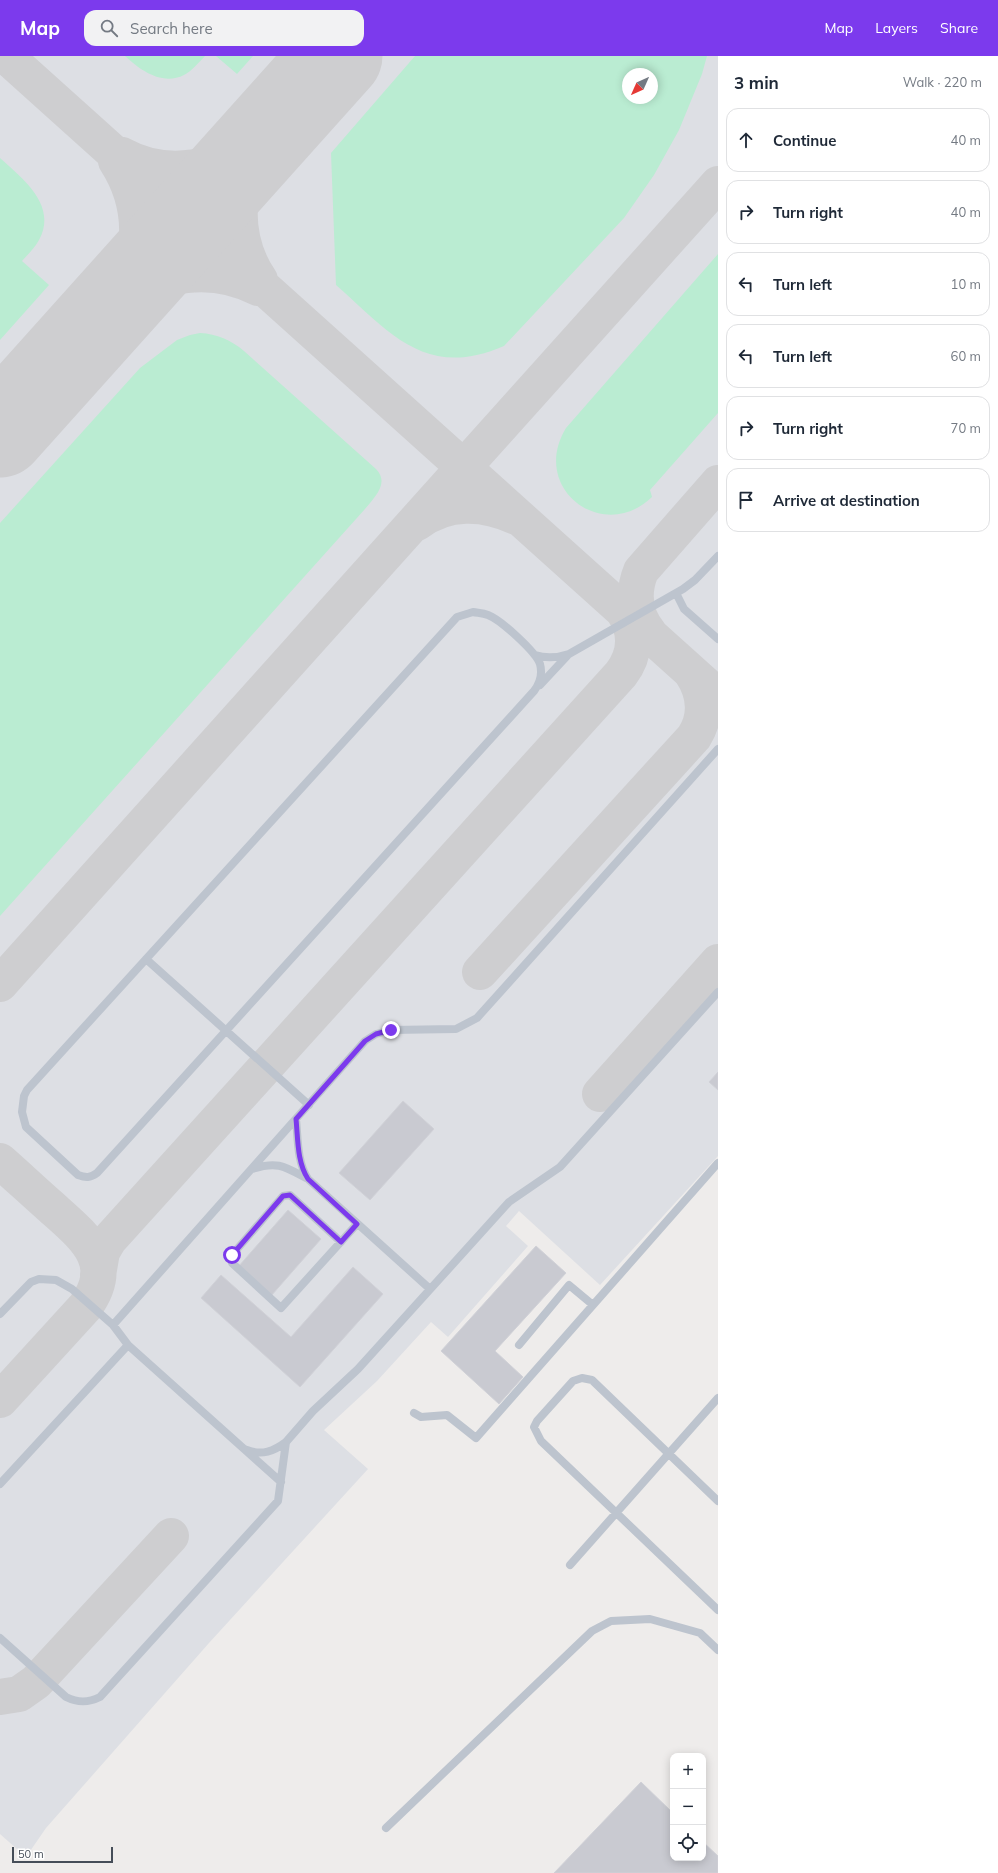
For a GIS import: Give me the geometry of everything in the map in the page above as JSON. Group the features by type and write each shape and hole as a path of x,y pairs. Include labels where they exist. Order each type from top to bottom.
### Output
{"lane":[{"path":"535,655 544,658 553,658 569,654 676,593 695,580 718,556"},
{"path":"676,593 684,609 718,639"},
{"path":"534,691 540,682 541,674 540,664 535,655 489,615 473,612 457,617 27,1090 24,1096 22,1112 26,1127 78,1174 83,1177 90,1177 97,1173 569,654"},
{"path":"113,1325 365,1041 376,1034 403,1029 456,1029 477,1018 718,749"},
{"path":"146,959 309,1104"},
{"path":"243,1448 253,1452 265,1453 277,1449 286,1442 312,1411 358,1369 509,1202 560,1167 718,992"},
{"path":"296,1119 300,1160 303,1172 308,1179 430,1289"},
{"path":"414,1413 421,1417 447,1415 476,1438 718,1163"},
{"path":"251,1170 265,1165 278,1164 308,1179"},
{"path":"341,1242 290,1195 283,1196 232,1255 232,1263 281,1308 341,1242 357,1224"},
{"path":"0,1314 31,1282 47,1278 56,1280 72,1289 113,1325 128,1345 281,1482"},
{"path":"519,1345 569,1285 593,1305"},
{"path":"0,1484 128,1345"},
{"path":"718,1501 592,1380 582,1378 573,1381 537,1421 534,1428 541,1441 718,1610"},
{"path":"570,1565 718,1398"},
{"path":"0,1638 66,1697 85,1703 100,1697 278,1501 286,1442"},
{"path":"386,1828 592,1631 611,1622 650,1619 700,1633 718,1650"}],"shaded area":[{"path":"0,56 718,56 718,1156 600,1285 519,1211 506,1226 528,1246 448,1337 431,1322 377,1381 324,1430 368,1469 209,1643 46,1828 26,1857 0,1834"}],"green space":[{"path":"125,56 205,56 193,69 184,75 168,79 160,78 144,71"},
{"path":"216,56 253,56 237,74"},
{"path":"415,56 707,56 702,74 679,130 654,175 624,218 504,346 477,355 452,358 431,354 411,346 392,334 374,320 336,285 331,153"},
{"path":"0,158 27,184 35,193 41,204 44,215 44,227 39,240 22,261 49,285 0,340"},
{"path":"718,254 718,413 650,490 652,497 633,510 613,515 594,512 577,503 564,489 557,471 557,450 566,428"},
{"path":"200,333 224,338 244,351 376,469 380,474 381,485 376,495 365,509 0,916 0,523 140,368 177,340"}],"building":[{"path":"718,1072 718,1090 709,1082"},
{"path":"403,1101 434,1129 370,1200 339,1173"},
{"path":"288,1210 321,1239 271,1296 238,1267"},
{"path":"536,1246 566,1273 495,1351 523,1377 499,1404 441,1351"},
{"path":"353,1267 383,1294 300,1387 201,1298 221,1275 291,1337"},
{"path":"641,1782 670,1810 670,1861 706,1861 706,1845 718,1856 718,1873 554,1873"}],"taxiway":[{"path":"6,56 718,696"},
{"path":"122,155 139,163 175,169 211,164 229,158 262,140"},
{"path":"260,280 251,264 244,246 240,210 241,191 246,173 252,156 262,140"},
{"path":"116,161 132,196 136,213 137,231 136,249 132,267 126,285 117,302"},
{"path":"0,984 718,184"},
{"path":"117,302 133,292 151,284 168,278 186,275 204,274 222,276 258,288"},
{"path":"650,634 641,620 636,604 636,588 641,571 718,483"},
{"path":"417,523 441,510 466,506 491,508 516,517"},
{"path":"98,1275 102,1252 109,1240 621,674 630,659 633,642 631,626 623,611"},
{"path":"480,972 694,737 701,721 703,704 702,696 696,680 691,672"},
{"path":"600,1094 718,962"},
{"path":"0,1161 74,1228 84,1239 92,1250 97,1262 98,1276 95,1291 85,1307 0,1400"},
{"path":"0,1697 19,1694 36,1682 171,1536"}],"runway":[{"path":"0,432 337,56"}],"route":[{"path":"232,1255 283,1196 290,1195 341,1242 357,1224 308,1179 303,1172 300,1160 296,1119 365,1041 376,1034 391,1030"}]}
